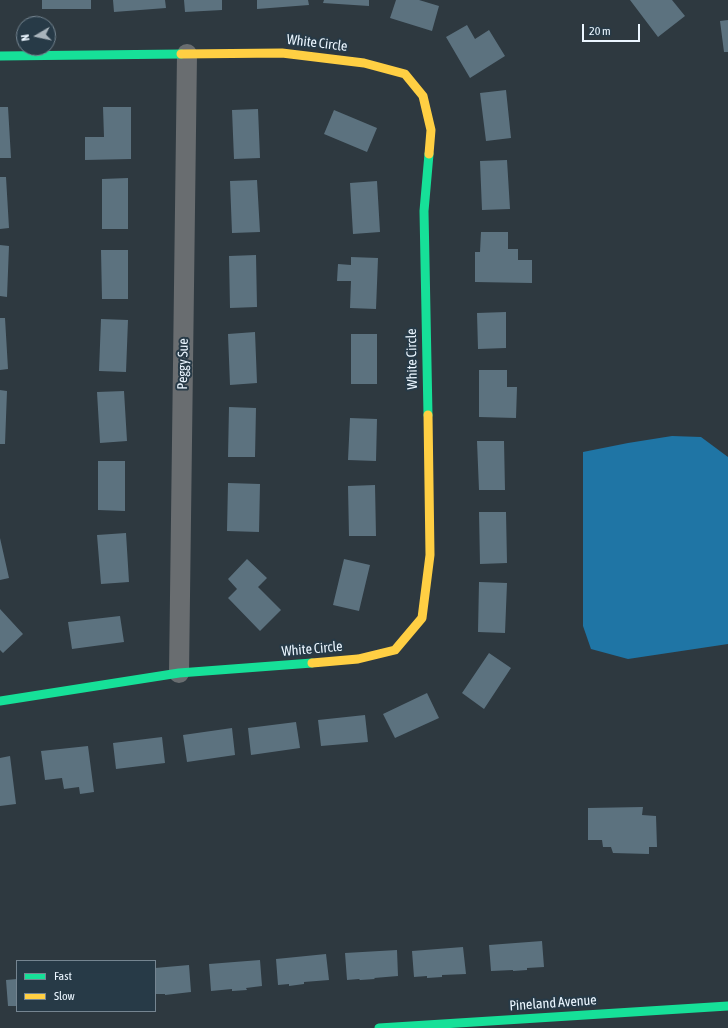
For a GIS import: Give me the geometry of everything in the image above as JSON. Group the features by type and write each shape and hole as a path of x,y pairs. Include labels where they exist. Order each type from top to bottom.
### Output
{"street":[{"name":"White Circle","path":"0,56 282,53 364,63 404,74 423,96 431,130 424,211 430,555 422,618 395,650 358,659 179,674 0,701"},
{"name":"Peggy Sue","path":"179,674 187,54"},
{"name":"Pineland Avenue","path":"379,1028 728,1006"}],"water":[{"path":"672,436 701,437 728,457 728,644 628,659 591,649 583,626 583,452"}],"building":[{"path":"42,0 91,0 91,9 42,9"},
{"path":"113,0 165,0 166,8 114,12"},
{"path":"184,0 222,0 222,10 185,12"},
{"path":"257,0 308,0 309,5 257,9"},
{"path":"324,0 369,0 369,6 323,3"},
{"path":"396,0 419,0 439,6 432,31 390,18"},
{"path":"630,0 672,0 685,16 658,37"},
{"path":"728,20 728,52 724,52 720,21"},
{"path":"467,25 475,39 489,30 505,56 470,78 446,37"},
{"path":"506,90 511,138 486,141 480,93"},
{"path":"0,107 8,107 11,158 0,158"},
{"path":"103,107 131,107 131,159 85,160 85,137 104,137"},
{"path":"258,109 260,158 234,159 232,110"},
{"path":"334,110 377,128 367,152 324,134"},
{"path":"507,160 510,209 482,210 480,161"},
{"path":"0,177 6,177 9,228 0,229"},
{"path":"128,178 128,229 102,229 102,179"},
{"path":"257,180 260,232 232,233 230,181"},
{"path":"377,181 380,232 353,234 350,183"},
{"path":"481,232 508,232 508,249 518,249 518,260 532,260 532,283 475,282 475,252 480,252"},
{"path":"0,245 9,246 7,297 0,296"},
{"path":"101,250 128,250 128,299 102,299"},
{"path":"256,255 257,307 230,308 229,256"},
{"path":"351,257 378,258 376,309 350,308 351,281 337,281 338,264 351,265"},
{"path":"506,312 506,348 478,349 477,313"},
{"path":"0,318 5,318 8,369 0,370"},
{"path":"101,319 128,320 126,372 99,371"},
{"path":"255,332 257,383 230,385 228,334"},
{"path":"351,334 377,334 377,384 351,384"},
{"path":"479,370 507,370 507,387 517,387 516,418 479,417"},
{"path":"0,390 7,391 5,444 0,444"},
{"path":"124,391 127,441 100,443 97,392"},
{"path":"229,407 256,408 255,457 228,457"},
{"path":"350,418 377,419 376,461 348,460"},
{"path":"477,441 504,441 505,490 479,490"},
{"path":"98,461 125,461 125,511 98,510"},
{"path":"228,483 260,484 259,532 227,531"},
{"path":"375,485 376,536 349,536 348,486"},
{"path":"479,512 506,512 507,563 480,564"},
{"path":"126,533 129,582 101,584 97,535"},
{"path":"0,538 9,578 0,580"},
{"path":"247,559 267,578 258,587 281,610 260,631 228,598 237,589 228,579"},
{"path":"344,559 370,565 359,611 333,605"},
{"path":"479,582 507,583 505,633 478,632"},
{"path":"0,609 23,634 3,653 0,650"},
{"path":"120,616 124,642 72,649 68,622"},
{"path":"489,653 511,668 484,709 462,693"},
{"path":"427,693 439,718 395,738 383,714"},
{"path":"365,715 368,742 321,746 318,720"},
{"path":"296,722 300,748 251,755 248,728"},
{"path":"232,728 235,755 187,762 183,735"},
{"path":"162,737 165,763 116,769 113,743"},
{"path":"88,746 94,792 80,794 79,787 64,789 62,778 45,780 41,751"},
{"path":"10,756 16,804 0,806 0,758"},
{"path":"643,807 642,815 656,816 657,847 649,847 649,854 613,853 611,847 603,847 602,840 588,840 588,808"},
{"path":"542,941 544,967 527,968 527,970 491,971 489,945"},
{"path":"463,947 466,974 442,975 442,977 427,978 427,976 414,977 412,951"},
{"path":"397,950 398,976 347,980 345,953"},
{"path":"326,954 329,980 304,982 304,984 289,986 289,984 278,985 276,959"},
{"path":"260,960 262,986 246,988 247,990 232,991 232,989 211,991 209,964"},
{"path":"189,965 191,992 165,995 156,994 156,968"},
{"path":"16,979 16,1006 8,1006 6,980"}],"traffic: fast":[{"path":"0,56 181,54"},
{"path":"428,415 424,211 429,154"},
{"path":"0,701 179,673 312,663"},
{"path":"379,1028 728,1006"}],"traffic: slow":[{"path":"181,54 282,53 364,63 405,74 423,96 431,130 429,154"},
{"path":"312,663 358,659 395,650 422,618 430,555 428,415"}]}
